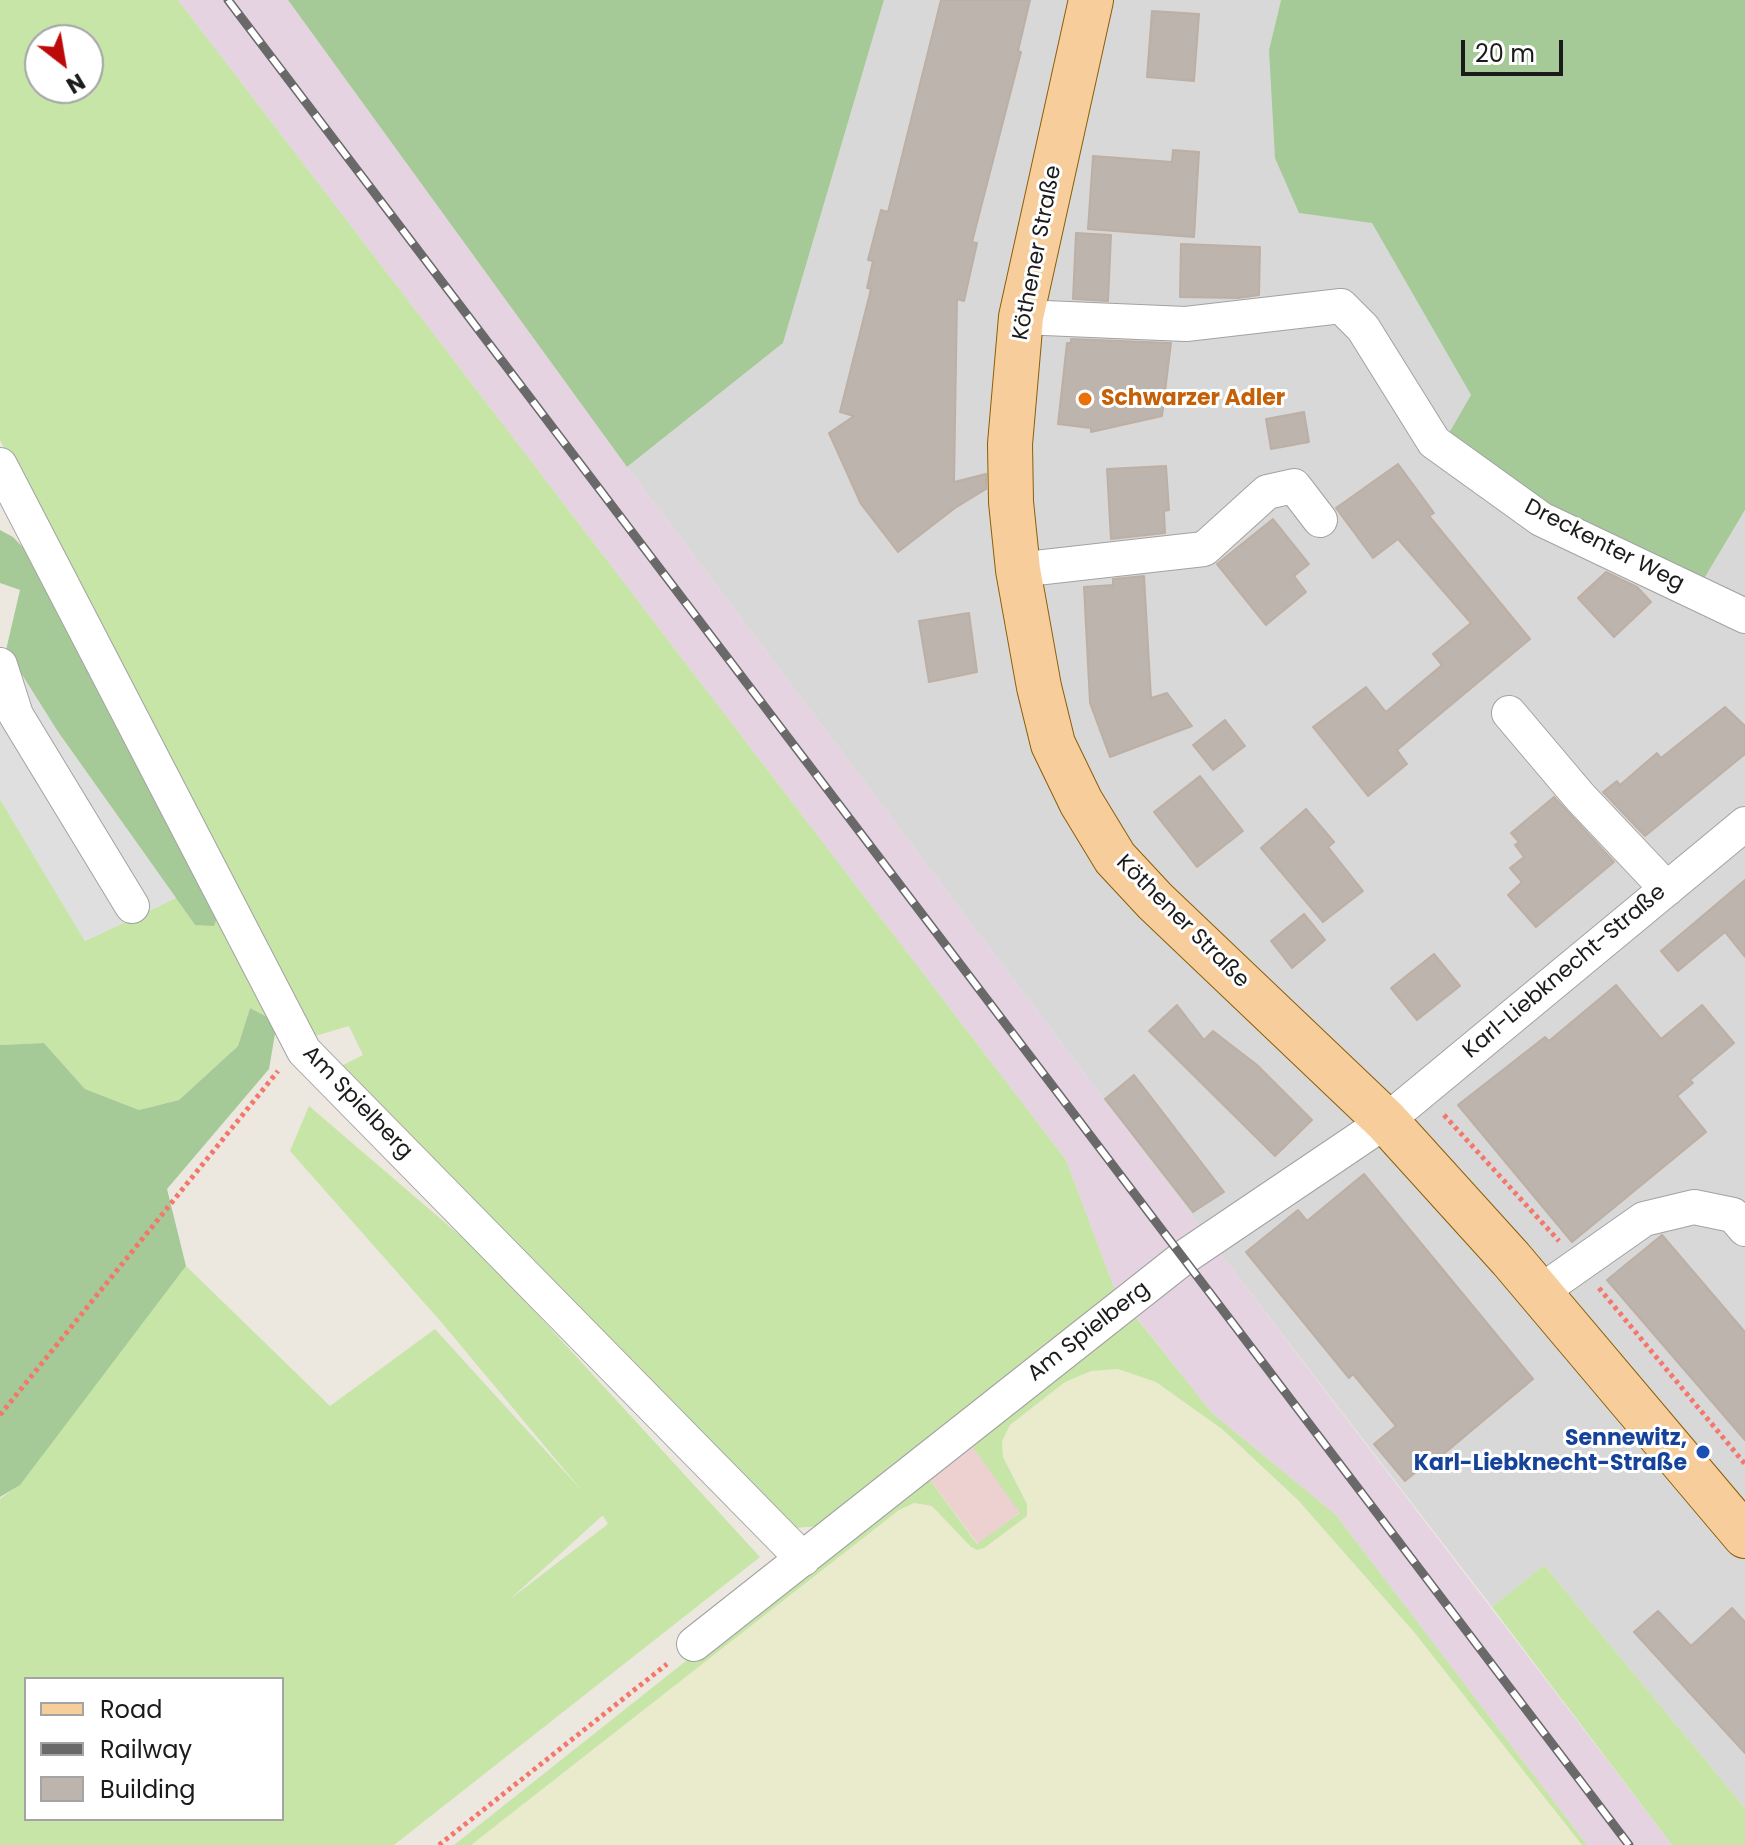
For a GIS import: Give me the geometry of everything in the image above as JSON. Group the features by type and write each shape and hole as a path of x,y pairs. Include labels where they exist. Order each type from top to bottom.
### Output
{"main road":[{"name":"Köthener Straße","path":"1091,0 1021,317 1010,444 1011,502 1018,570 1039,687 1053,744 1081,802 1115,858 1155,901 1386,1121 1540,1292 1745,1536"}],"street":[{"name":"Dreckenter Weg","path":"1021,317 1186,324 1341,306 1363,328 1434,442 1541,519 1745,616"},
{"name":"Am Spielberg","path":"3,479 304,1051 803,1559"},
{"path":"1018,570 1204,549 1267,492 1294,486 1320,520"},
{"path":"0,665 16,715 132,906"},
{"path":"1509,713 1580,797 1667,889"},
{"name":"Karl-Liebknecht-Straße","path":"1386,1121 1745,824"},
{"name":"Am Spielberg","path":"694,1644 1183,1258 1386,1121"},
{"path":"1540,1292 1644,1219 1694,1207 1733,1215 1745,1229"}],"path":[{"path":"0,1415 275,1074 304,1051"},
{"path":"439,1845 694,1644"}],"shaded area":[{"path":"178,0 288,0 627,467 1216,1248 1672,1845 1587,1845 1336,1515 1212,1413 1115,1290 1066,1160"},
{"path":"884,0 1281,0 1269,50 1300,213 1372,222 1471,395 1446,440 1702,582 1745,510 1745,1808 1544,1565 1492,1607 1216,1248 627,467 783,343"},
{"path":"21,673 58,732 176,898 85,941 0,799 0,685"},
{"path":"967,1439 1021,1512 978,1544 924,1472"}],"green space":[{"path":"0,0 178,0 1066,1160 1115,1290 823,1526 794,1528 337,1068 363,1055 349,1026 305,1039 0,440"},
{"path":"288,0 884,0 783,343 627,467"},
{"path":"1281,0 1745,0 1745,510 1702,582 1558,516 1445,440 1471,395 1372,223 1299,213 1275,158 1269,50"},
{"path":"0,530 13,537 38,563 219,912 214,926 195,925 58,732 6,650 20,590 0,583"},
{"path":"0,799 85,941 176,898 195,925 219,912 277,1022 250,1008 238,1046 179,1100 139,1110 85,1089 44,1043 0,1045"},
{"path":"250,1008 277,1022 269,1069 167,1189 186,1266 20,1485 0,1497 0,1045 44,1043 85,1089 139,1110 179,1100 238,1046"},
{"path":"309,1106 484,1256 760,1557 394,1845 0,1845 0,1499 20,1484 186,1266 330,1406 435,1329 583,1492 442,1323 290,1151","holes":["602,1516 608,1524 509,1600"]},
{"path":"1131,1311 1212,1413 1336,1515 1587,1845 1582,1845 1414,1632 1298,1500 1222,1429 1156,1382 1118,1369 1091,1371 1065,1382 1010,1425 1002,1441 1003,1457 1027,1504 1027,1516 984,1548 977,1550 971,1547 932,1506 914,1503 899,1510 471,1845 454,1845 924,1472 977,1544 1020,1513 967,1439"},
{"path":"1118,1369 1156,1382 1222,1429 1298,1500 1414,1632 1582,1845 471,1845 899,1510 914,1503 932,1506 977,1550 1027,1516 1027,1504 1003,1457 1002,1441 1010,1425 1065,1382 1091,1371"},
{"path":"1544,1565 1745,1808 1745,1845 1672,1845 1492,1607"}],"building":[{"path":"941,0 1030,0 1018,51 1021,52 972,242 977,243 964,301 957,299 954,482 986,474 986,489 955,508 898,552 861,504 829,433 854,416 840,412 871,289 867,288 873,261 868,260 881,210 888,212"},
{"path":"1152,11 1199,14 1194,81 1147,77"},
{"path":"1173,150 1199,152 1194,237 1088,229 1093,156 1172,162"},
{"path":"1076,233 1111,235 1108,301 1073,299"},
{"path":"1181,244 1260,247 1259,295 1238,298 1180,297"},
{"path":"1071,339 1171,343 1162,416 1091,432 1091,428 1058,424 1067,343 1071,343"},
{"path":"1304,412 1309,442 1271,449 1266,419"},
{"path":"1398,464 1434,513 1429,516 1530,639 1397,750 1407,764 1368,796 1313,727 1366,687 1386,712 1442,665 1433,654 1471,623 1398,539 1373,558 1336,508"},
{"path":"1166,466 1169,510 1164,511 1165,533 1111,539 1107,469"},
{"path":"1273,519 1309,564 1294,576 1306,592 1266,625 1217,564"},
{"path":"1606,572 1637,587 1651,602 1614,637 1578,598"},
{"path":"1144,576 1151,698 1167,693 1192,726 1110,757 1090,703 1084,587 1113,585 1113,579"},
{"path":"969,613 977,672 929,682 919,621"},
{"path":"1725,707 1745,726 1745,754 1645,836 1603,792 1617,781 1620,785 1657,753 1661,758"},
{"path":"1225,720 1245,746 1213,770 1193,745"},
{"path":"1200,776 1243,831 1197,867 1154,812"},
{"path":"1554,797 1614,862 1536,927 1508,895 1522,882 1510,868 1524,857 1515,845 1519,842 1511,833"},
{"path":"1306,809 1334,842 1328,847 1363,891 1323,922 1261,848"},
{"path":"1745,880 1745,957 1725,932 1678,971 1661,951"},
{"path":"1304,914 1325,940 1292,968 1271,941"},
{"path":"1434,954 1460,986 1417,1020 1391,988"},
{"path":"1616,985 1661,1039 1702,1005 1734,1043 1690,1080 1693,1083 1677,1096 1706,1132 1572,1242 1458,1105 1545,1037 1549,1041"},
{"path":"1177,1005 1204,1040 1213,1031 1257,1065 1312,1120 1275,1156 1149,1031"},
{"path":"1134,1075 1224,1192 1193,1212 1105,1099"},
{"path":"1364,1174 1533,1379 1440,1457 1438,1454 1405,1481 1374,1444 1396,1426 1353,1374 1349,1378 1246,1252 1298,1210 1307,1221"},
{"path":"1662,1235 1745,1332 1745,1440 1607,1280"},
{"path":"1732,1608 1745,1622 1745,1753 1634,1632 1658,1611 1691,1646"}],"railway":[{"path":"228,0 1629,1845"}],"place":[{"name":"Schwarzer Adler","path":"1085,399"},
{"name":"Sennewitz, Karl-Liebknecht-Straße","path":"1703,1452"}]}
